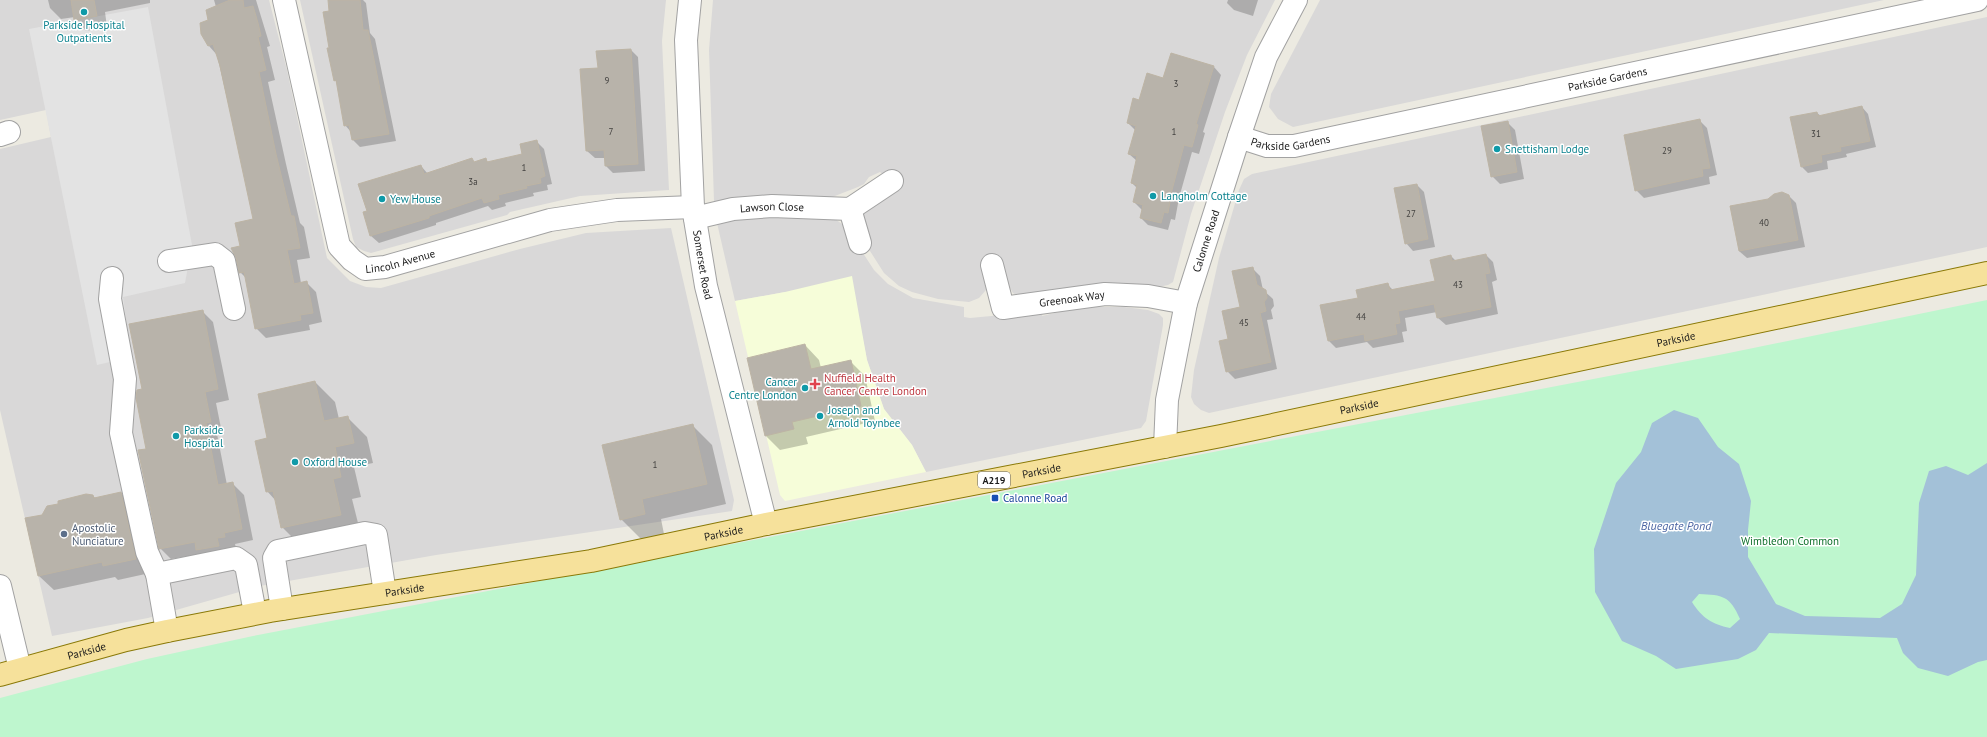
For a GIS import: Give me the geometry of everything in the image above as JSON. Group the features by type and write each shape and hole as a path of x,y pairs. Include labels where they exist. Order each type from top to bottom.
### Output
{"main road":[{"name":"Parkside","path":"10,672 126,640 255,613 590,561 766,524 1221,436 1987,273"}],"street":[{"name":"Lincoln Avenue","path":"284,0 339,246 352,260 365,268 385,267 550,220 617,210 694,213"},
{"name":"Somerset Road","path":"690,0 686,40 694,213 706,286 766,524"},
{"name":"Calonne Road","path":"1165,447 1167,400 1186,303 1266,57 1296,0"},
{"name":"Parkside Gardens","path":"1239,137 1267,146 1294,146 1977,0"},
{"path":"860,243 850,210 892,181"},
{"name":"Lawson Close","path":"694,213 772,206 850,210"},
{"path":"169,261 215,254 224,261 234,310"},
{"name":"Greenoak Way","path":"992,265 1003,308 1105,294 1148,296 1186,303"},
{"path":"112,278 110,299 125,379 121,433 147,552 157,574 167,631"},
{"path":"282,609 274,558 278,551 365,533 376,535 385,593"},
{"path":"157,574 236,558 246,565 255,613"},
{"path":"0,586 10,672"}],"shaded area":[{"path":"0,0 269,0 287,70 327,258 350,281 366,287 381,288 520,249 586,233 671,228 734,500 732,511 436,555 260,586 148,618 52,636 0,410 0,149 51,137 46,110 0,120"},
{"path":"300,0 666,0 662,41 669,190 580,196 510,212 507,215 371,253 356,247"},
{"path":"713,0 1275,0 1247,55 1225,112 1191,214 1173,282 1168,285 1158,287 1024,299 1013,293 1007,283 988,281 986,290 979,298 969,302 938,299 912,292 899,286 884,273 870,251 861,229 864,208 886,177 880,172 869,177 864,184 858,187 822,201 723,203 714,201 709,50"},
{"path":"1320,0 1884,0 1293,127 1278,119 1269,107 1271,94"},
{"path":"148,7 192,245 185,283 123,297 131,357 97,365 29,29"},
{"path":"1987,17 1987,247 1209,413 1201,410 1194,404 1191,397 1194,370 1219,258 1239,190 1244,179 1252,174"},
{"path":"745,214 831,216 846,227 851,252 861,250 874,270 888,284 913,298 964,307 964,317 970,318 1043,311 1042,316 1081,307 1124,307 1148,310 1159,314 1163,318 1163,325 1146,421 1141,428 926,472 912,445 884,409 867,360 861,330 785,292 735,301 717,223"},
{"name":"Nuffield Health Cancer Centre London","path":"852,276 867,360 884,409 912,445 926,472 785,501 780,495 735,301 785,292"}],"green space":[{"name":"Wimbledon Common","path":"1987,300 1987,737 0,737 0,698 147,659 253,636 1724,354"}],"water":[{"name":"Bluegate Pond","path":"1674,410 1698,418 1718,447 1739,464 1751,501 1748,530 1748,557 1776,604 1805,616 1880,618 1902,604 1916,575 1919,503 1929,471 1946,466 1968,475 1987,463 1987,660 1978,662 1948,676 1918,668 1903,653 1897,638 1769,633 1756,650 1738,659 1676,669 1656,656 1622,641 1595,592 1594,549 1616,483 1641,452 1652,423","holes":["1699,594 1714,595 1725,598 1733,606 1740,619 1730,628 1708,620 1692,602"]}],"building":[{"name":"Parkside Hospital Outpatients","path":"71,0 94,0 97,16 74,20"},
{"path":"230,0 243,0 244,8 253,6 258,23 261,36 258,37 266,70 259,72 276,154 291,216 294,216 300,248 287,250 294,284 307,281 313,313 300,315 301,320 255,329 244,272 239,273 236,258 231,248 240,246 235,223 253,219 220,66 213,44 208,46 201,34 200,23 208,20 206,10"},
{"path":"328,0 360,0 363,30 368,30 389,134 352,140 349,125 344,126 336,80 334,81 327,48 329,48 323,12 329,11"},
{"path":"631,49 638,164 605,166 604,150 586,151 580,69 598,68 596,51"},
{"path":"1171,53 1214,66 1196,124 1198,125 1192,147 1184,145 1172,190 1168,213 1164,212 1161,223 1140,218 1143,205 1133,202 1137,185 1131,183 1137,156 1128,154 1136,126 1127,123 1133,98 1139,100 1147,73 1163,78"},
{"path":"1862,106 1870,141 1840,147 1841,151 1821,155 1822,162 1801,167 1790,117 1817,112 1818,116"},
{"path":"1700,119 1710,168 1702,169 1703,176 1635,191 1624,135"},
{"name":"Snettisham Lodge","path":"1508,121 1517,172 1491,177 1481,126"},
{"path":"537,140 545,176 540,178 541,183 498,195 499,199 484,203 482,198 429,216 429,218 370,236 363,212 367,211 358,184 421,165 424,174 472,158 474,162 486,158 487,162 522,154 520,144"},
{"path":"1417,184 1428,239 1405,244 1394,188"},
{"path":"1782,192 1789,195 1798,240 1739,251 1730,206 1768,199 1774,194"},
{"path":"1486,254 1490,273 1485,274 1491,307 1437,318 1434,304 1398,311 1400,323 1395,324 1397,334 1365,341 1364,334 1328,341 1320,305 1358,298 1356,290 1388,283 1390,290 1435,281 1430,260 1451,255 1452,261"},
{"path":"1253,267 1257,285 1266,290 1267,298 1264,302 1266,311 1260,313 1271,362 1226,372 1219,341 1228,339 1222,311 1240,307 1232,271"},
{"name":"Parkside Hospital","path":"203,310 218,389 205,392 211,422 206,423 218,485 233,482 242,529 224,533 225,537 217,538 219,546 196,550 195,542 159,549 138,450 146,449 136,398 137,390 142,389 129,324"},
{"name":"Cancer Centre London","path":"805,344 811,369 851,360 861,406 792,422 794,429 765,436 747,358"},
{"name":"Oxford House","path":"315,381 324,421 348,416 354,443 335,447 341,477 333,479 341,515 281,528 273,491 266,492 255,441 267,438 258,394"},
{"path":"693,424 707,484 642,499 645,514 620,520 602,445"},
{"name":"Apostolic Nunciature","path":"121,492 136,559 103,566 102,562 38,576 25,518 42,515 47,506 58,504 58,501 86,494 93,495 94,498"}],"place":[{"name":"Parkside Hospital Outpatients","path":"84,12"},
{"name":"Snettisham Lodge","path":"1497,149"},
{"name":"Langholm Cottage","path":"1153,196"},
{"name":"Yew House","path":"382,199"},
{"name":"Nuffield Health Cancer Centre London","path":"815,384"},
{"name":"Cancer Centre London","path":"805,388"},
{"name":"Joseph and Arnold Toynbee","path":"820,416"},
{"name":"Parkside Hospital","path":"176,436"},
{"name":"Oxford House","path":"295,462"},
{"name":"Calonne Road","path":"995,498"},
{"name":"Apostolic Nunciature","path":"64,534"}]}
